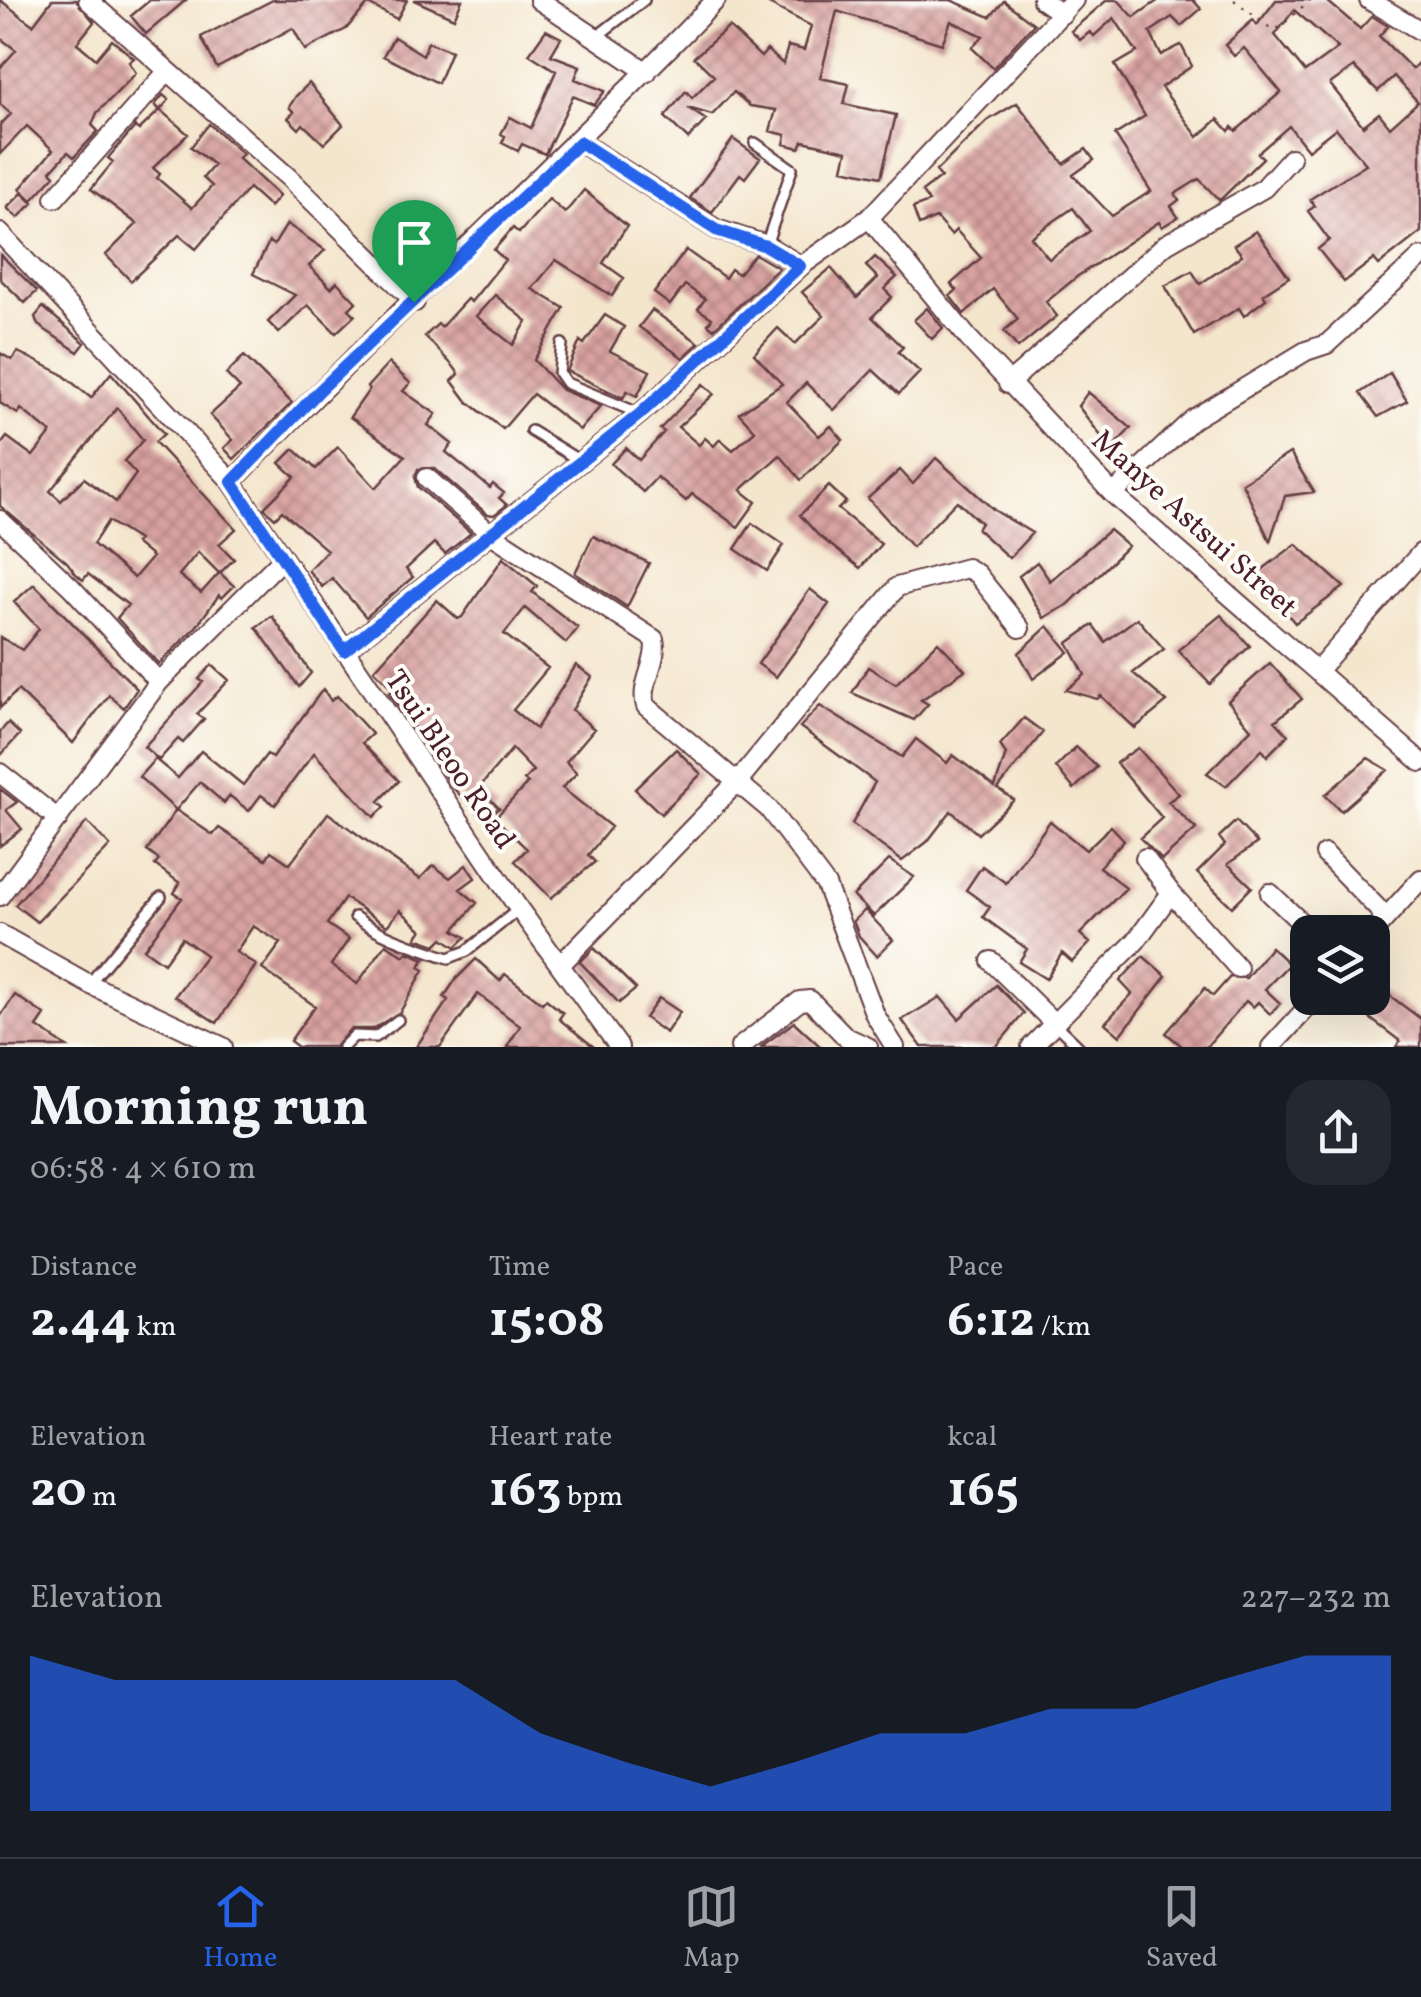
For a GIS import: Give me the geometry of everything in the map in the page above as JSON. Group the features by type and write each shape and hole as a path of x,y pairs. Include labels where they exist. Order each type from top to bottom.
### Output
{"street":[{"path":"88,0 288,177 414,302"},
{"path":"538,0 646,72"},
{"path":"232,482 318,392 580,142 716,0"},
{"path":"344,651 640,414 800,266 869,218 1068,7 1042,0"},
{"path":"1369,0 1421,31"},
{"path":"55,198 167,72"},
{"path":"580,142 716,230 766,246 800,266"},
{"path":"1008,384 1166,244 1264,188 1291,158"},
{"name":"Manye Astsui Street","path":"869,218 1008,384 1113,494 1421,762"},
{"name":"Tsui Bleoo Road","path":"0,233 232,482 520,909 619,1047"},
{"path":"1113,494 1193,419 1306,351 1326,344 1421,257"},
{"path":"428,478 490,534 647,631 657,650 643,698 646,706 768,808 826,885 875,1014 895,1047"},
{"path":"0,520 71,587 159,682"},
{"path":"1317,671 1421,553"},
{"path":"0,896 159,682 283,558"},
{"path":"562,964 739,780 897,587 967,568 978,574 1020,628"},
{"path":"0,774 58,819"},
{"path":"1325,854 1384,915"},
{"path":"1145,858 1238,968"},
{"path":"1388,915 1421,879"},
{"path":"1031,1047 1136,941 1171,893"},
{"path":"1270,893 1294,915"},
{"path":"0,934 89,984 223,1047"},
{"path":"991,961 1055,1024"},
{"path":"740,1047 800,1001 810,1000 846,1037 868,1047"},
{"path":"1271,1047 1300,1015"}],"lane":[{"path":"626,0 632,11"},
{"path":"594,38 644,0"},
{"path":"755,143 792,169 766,246"},
{"path":"562,344 559,373 566,383 640,414"},
{"path":"532,431 582,462"},
{"path":"89,984 161,897"},
{"path":"355,917 377,934 398,937 449,958 467,951 520,909"},
{"path":"343,1047 354,1036 376,1037 398,1020"},
{"path":"1055,1024 1079,1047"}],"path":[{"path":"1234,0 1269,27 1279,28 1310,0"}],"building":[{"path":"0,0 33,25 52,0 76,0 94,22 77,43 96,59 112,40 134,58 129,62 136,73 97,113 92,125 98,131 74,157 68,152 51,171 55,175 32,200 20,189 53,150 27,126 0,154 0,125 11,114 0,104 0,68 16,50 0,38"},
{"path":"150,0 186,0 146,34 131,16"},
{"path":"273,0 407,0 397,19 368,4 346,29 305,50 293,28 217,68 201,37"},
{"path":"414,0 462,0 454,18"},
{"path":"761,0 951,0 990,17 1004,1 1034,24 993,68 972,48 983,36 951,21 942,44 837,11 820,78 849,84 844,104 896,115 881,177 843,169 847,151 803,141 800,148 784,144 786,135 770,131 776,110 750,106 734,92 712,115 688,108 706,120 688,139 665,117 686,91 692,98 714,76 694,57 729,27 761,57 767,50 783,64 788,46 804,50 811,26"},
{"path":"1107,0 1118,0 1134,17 1159,0 1193,0 1201,9 1181,26 1172,17 1150,32 1161,55 1181,45 1192,66 1161,87 1198,137 1218,119 1229,131 1232,127 1236,131 1281,92 1244,48 1234,56 1225,45 1253,20 1257,25 1276,0 1326,0 1360,29 1372,16 1388,26 1379,36 1412,69 1421,60 1421,232 1379,265 1374,259 1344,282 1318,249 1329,240 1308,211 1315,206 1310,199 1366,164 1336,128 1308,150 1289,126 1258,153 1263,158 1219,200 1199,179 1175,194 1179,200 1171,206 1178,217 1162,227 1159,222 1046,302 1057,316 1018,348 1004,331 1018,319 993,289 964,314 950,296 957,290 951,284 981,258 956,230 951,235 936,218 919,225 913,208 929,202 922,192 941,177 936,171 987,121 1017,103 1064,164 1086,149 1094,160 1073,175 1112,216 1151,191 1115,135 1145,116 1115,65 1137,52 1114,18 1094,36 1090,32 1080,40 1071,31","holes":["1294,10 1338,48 1305,72 1275,35","1354,67 1378,91 1394,76 1418,102 1390,127 1379,113 1363,126 1330,84","1073,208 1090,231 1049,259 1031,237"]},
{"path":"546,30 561,38 551,55 580,66 575,79 605,91 594,105 573,96 545,154 522,144 518,151 502,143 505,136 501,134 510,117 531,128 556,71 529,54"},
{"path":"394,37 423,55 428,42 451,51 438,83 383,56"},
{"path":"309,83 343,125 324,144 303,124 299,129 288,118 294,112 289,107"},
{"path":"163,95 169,100 160,110 155,105"},
{"path":"160,110 188,134 153,168 160,174 157,178 192,208 212,186 203,178 214,165 191,147 209,124 243,154 238,158 279,196 270,207 249,188 196,249 179,235 131,281 106,255 137,224 91,189 113,162 108,158 135,127 139,130"},
{"path":"733,139 760,158 745,178 740,174 712,212 690,198"},
{"path":"584,190 627,226 603,263 624,278 612,296 556,260 532,289 564,308 534,360 562,390 601,406 580,430 533,394 503,429 467,401 452,381 459,374 425,336 438,324 441,327 467,299 471,302 505,260 494,250 513,228 519,233 549,199 565,213","holes":["495,295 527,321 513,345 476,316"]},
{"path":"22,193 33,203 18,218 7,208"},
{"path":"287,224 325,250 309,266 331,288 337,282 356,302 349,309 355,315 336,333 308,305 279,333 268,322 295,295 253,274 269,242 274,245"},
{"path":"1256,231 1289,277 1263,294 1266,299 1244,316 1239,308 1194,335 1165,286 1192,271 1200,284 1242,255 1234,245"},
{"path":"686,250 725,278 731,269 738,274 755,254 779,268 714,329 708,324 712,318 698,309 705,299 685,285 670,305 654,293"},
{"path":"0,254 37,291 25,303 0,279"},
{"path":"875,257 897,277 884,289 892,297 872,317 903,347 898,352 920,372 899,394 873,370 834,410 806,383 787,402 819,436 831,426 843,440 801,480 780,455 741,490 756,502 738,527 692,494 686,501 657,477 643,492 611,464 626,448 639,460 664,432 660,429 703,384 714,394 678,427 699,445 705,438 714,446 720,439 733,450 755,431 739,413 782,384 754,354 778,328 795,344 824,316 802,292 831,268 857,298 878,278 866,266"},
{"path":"43,307 85,343 78,352 38,325 35,317"},
{"path":"927,308 943,328 932,339 914,320"},
{"path":"652,310 699,343 683,358 639,327"},
{"path":"605,315 624,327 610,351 650,371 637,396 627,391 623,398 567,371 580,341 584,344"},
{"path":"18,352 62,374 91,398 111,373 164,434 155,442 236,529 219,544 234,559 220,573 234,586 222,598 219,595 196,627 159,664 117,618 128,605 88,574 83,580 0,506 0,446 7,437 33,456 51,433 21,409 18,414 0,403 0,353 12,360","holes":["117,408 143,440 124,461 136,474 116,502 84,478 61,501 50,491","108,521 138,540 135,543 152,557 134,578 93,544","198,552 219,573 201,593 179,575"]},
{"path":"244,356 292,403 234,459 224,448 233,440 210,415 240,388 226,374"},
{"path":"389,363 410,383 403,391 436,414 428,425 452,444 446,452 490,488 493,484 504,493 499,498 507,505 494,515 487,514 434,468 418,469 418,487 471,533 445,554 434,543 406,569 413,577 366,617 332,578 322,587 308,570 327,550 282,511 275,518 264,508 295,477 280,463 294,449 316,469 338,447 376,488 405,456 350,417 369,390 367,387"},
{"path":"1390,373 1407,401 1378,417 1360,393"},
{"path":"1088,392 1131,428 1111,449 1078,406"},
{"path":"1290,453 1314,492 1285,496 1270,541 1242,483"},
{"path":"936,458 994,510 1032,533 1009,558 977,529 981,523 957,501 912,547 868,498 900,470 913,484"},
{"path":"829,486 846,502 838,509 881,544 860,568 818,535 800,515"},
{"path":"752,523 784,545 767,571 735,549"},
{"path":"1109,530 1128,546 1069,604 1044,618 1019,576 1037,562 1050,581"},
{"path":"593,536 649,563 627,607 575,573"},
{"path":"1296,544 1344,587 1295,623 1255,575"},
{"path":"503,558 537,586 532,592 578,628 566,643 525,608 504,634 548,668 513,710 536,729 576,665 592,677 572,710 594,729 566,762 577,773 562,788 611,827 588,855 595,862 551,898 515,861 527,849 495,818 528,783 524,780 533,771 512,749 479,788 499,808 484,819 453,788 426,748 432,743 409,723 389,693 393,689 374,670 437,600 458,619 462,617"},
{"path":"34,584 137,689 124,708 109,695 73,743 18,690 0,708 0,637 22,650 39,629 14,602"},
{"path":"810,589 829,604 776,677 758,664"},
{"path":"1221,615 1250,646 1210,684 1178,650"},
{"path":"272,616 311,673 299,687 256,627"},
{"path":"1137,618 1164,649 1133,673 1167,702 1135,728 1101,696 1097,699 1066,690 1085,675 1068,643 1093,625 1105,642"},
{"path":"1048,626 1069,652 1033,679 1019,653"},
{"path":"938,642 965,670 921,700 928,704 914,720 852,693 868,667 896,684"},
{"path":"1270,663 1302,699 1275,721 1288,735 1267,756 1262,749 1226,786 1207,773 1251,729 1228,701"},
{"path":"212,665 229,680 197,714 204,719 183,743 178,739 159,760 144,747 203,682 199,679"},
{"path":"323,689 331,701 337,696 372,734 362,743 399,781 379,801 385,807 374,817 314,753 275,805 261,795 249,811 230,796 224,803 200,782 176,810 139,777 155,759 178,778 201,751 243,785 267,754 272,758"},
{"path":"820,706 902,757 916,739 947,763 953,755 995,787 1006,754 1000,745 1024,718 1043,732 998,789 1014,800 978,834 951,811 927,842 902,861 852,824 875,782 800,727"},
{"path":"8,723 20,734 0,756 0,732"},
{"path":"1076,747 1097,767 1074,789 1056,767"},
{"path":"1138,748 1179,794 1168,802 1196,829 1162,860 1140,838 1162,818 1116,763"},
{"path":"676,749 701,774 661,814 635,789"},
{"path":"1368,758 1388,770 1341,811 1325,795"},
{"path":"0,789 17,802 6,810 22,829 0,846"},
{"path":"176,810 213,835 219,828 266,859 271,851 290,864 328,813 420,879 433,865 450,878 466,865 475,878 460,889 477,903 454,930 466,937 456,947 443,938 436,945 416,938 422,930 400,910 387,926 345,898 327,924 349,939 331,965 357,984 386,944 404,956 407,952 425,959 419,967 424,970 400,1012 373,1029 350,1029 335,1047 298,1047 290,1041 315,1006 262,969 281,943 253,926 236,952 256,965 217,1023 175,996 206,955 182,938 164,963 144,949 182,898 174,893 180,883 155,865 159,860 147,851"},
{"path":"1050,821 1086,850 1111,826 1124,840 1099,867 1126,888 1080,934 1090,943 1072,962 1062,953 1046,979 1019,962 1027,949 983,917 990,907 966,890 982,866 1006,883"},
{"path":"1236,821 1257,843 1228,864 1252,887 1232,907 1197,873 1225,845 1219,837"},
{"path":"87,822 110,846 37,922 15,905"},
{"path":"889,860 914,877 874,916 853,896"},
{"path":"865,910 893,940 877,956 859,936 853,921"},
{"path":"1271,947 1289,964 1265,989 1280,1003 1270,1014 1258,1002 1253,1007 1246,1001 1206,1047 1183,1047 1166,1033 1205,988 1213,996 1230,977 1246,978"},
{"path":"594,948 636,989 619,1003 580,962"},
{"path":"1143,956 1166,976 1120,1036 1105,1023 1132,994 1120,981"},
{"path":"476,959 500,981 505,974 542,1003 546,999 563,1013 559,1019 594,1047 507,1047 520,1026 478,994 440,1047 416,1047 448,1000 444,997 456,979"},
{"path":"996,985 1024,1013 996,1047 922,1047 902,1020 940,997 959,1019"},
{"path":"15,995 45,1015 37,1027 67,1047 0,1047 0,1017"},
{"path":"1390,996 1421,1019 1421,1047 1396,1047 1400,1041 1366,1015 1390,1015"},
{"path":"659,998 680,1012 666,1033 645,1018"},
{"path":"794,1022 821,1047 761,1047 763,1045"}],"route":[{"path":"580,142 716,230 766,246 800,266 640,414 439,579 344,651 232,482 318,392 414,302 580,142"}]}
